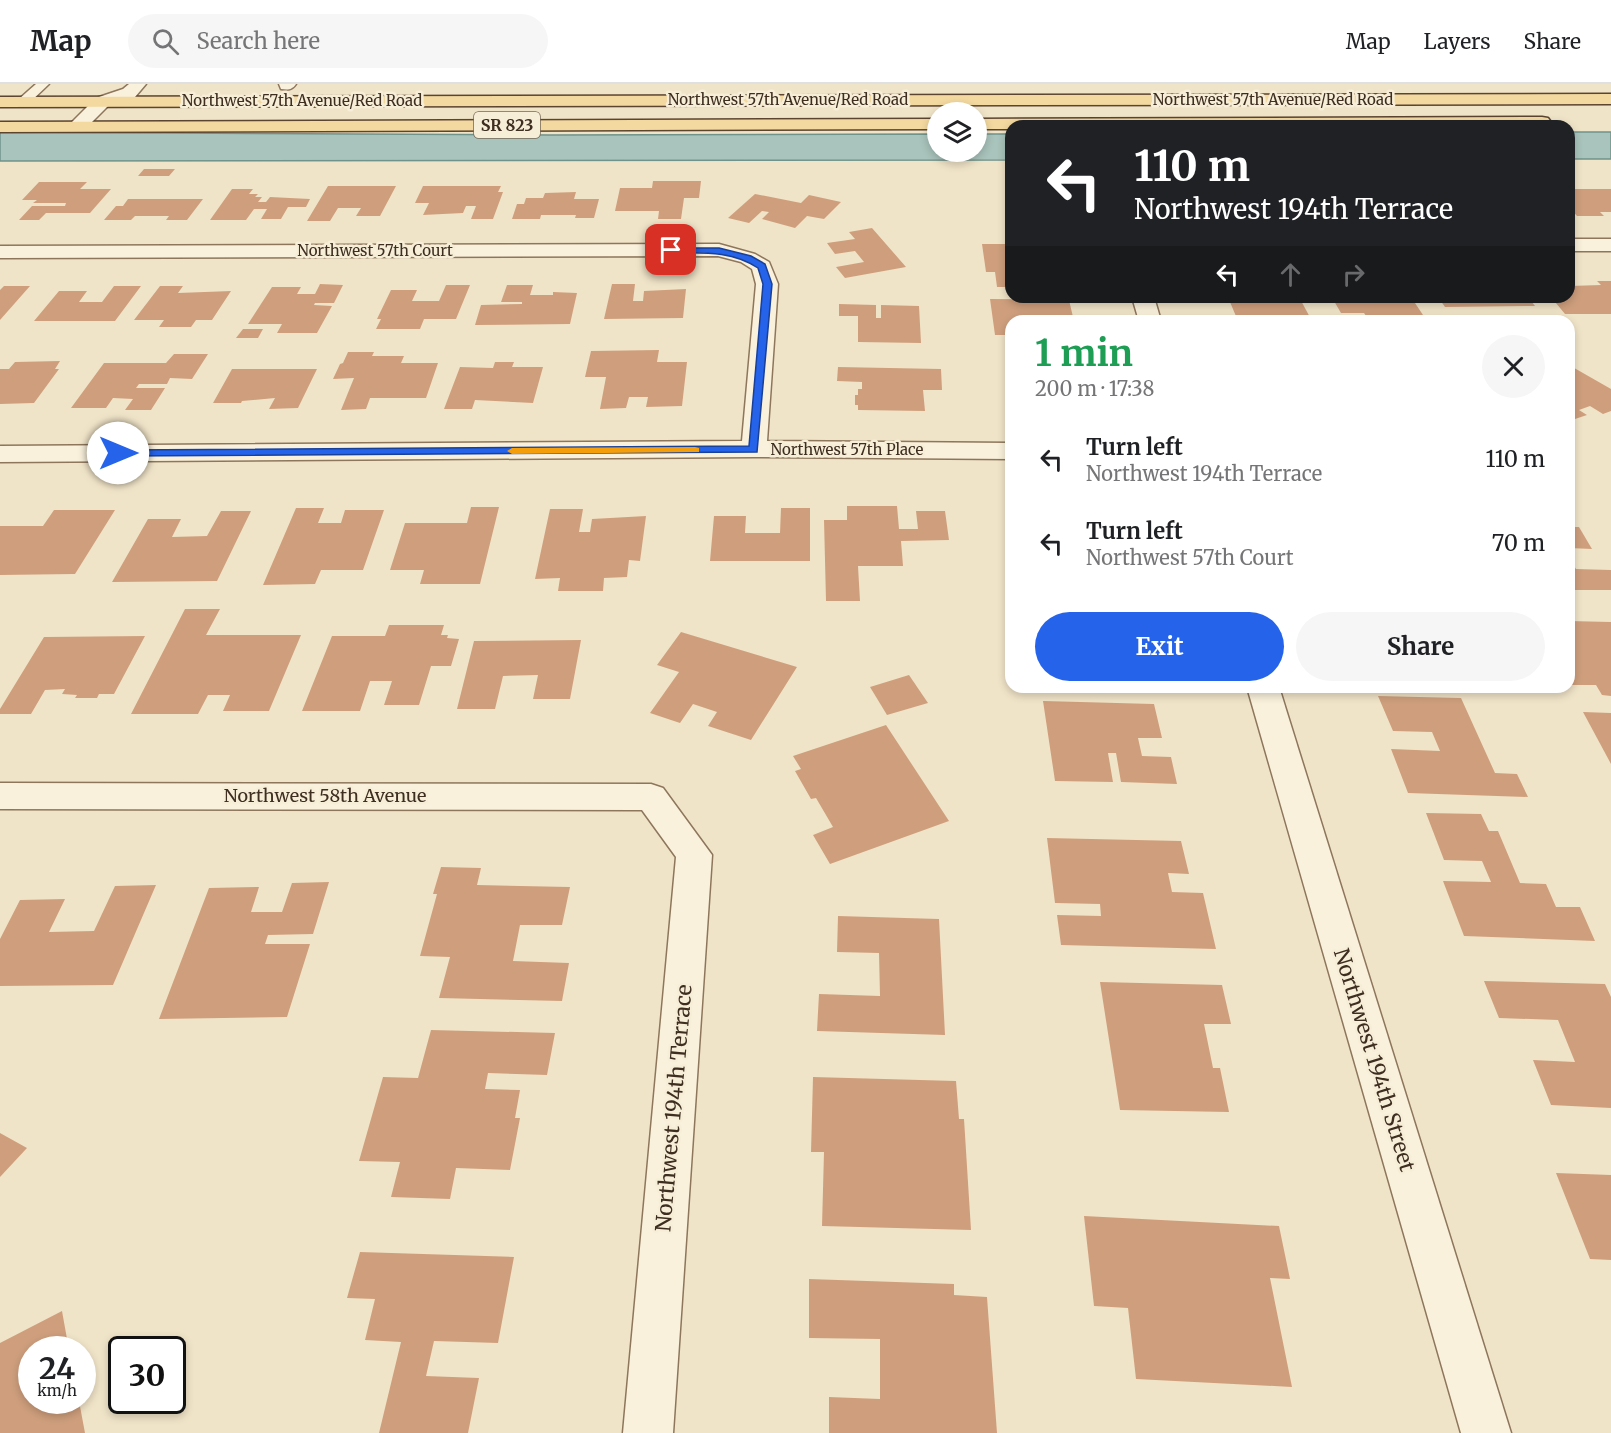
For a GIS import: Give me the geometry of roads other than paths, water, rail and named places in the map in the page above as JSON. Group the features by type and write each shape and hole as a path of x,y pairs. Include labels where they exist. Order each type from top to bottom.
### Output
{"main road":[{"name":"Northwest 57th Avenue/Red Road","path":"0,102 23,102 102,93 1611,99"},
{"name":"Northwest 57th Avenue/Red Road","path":"0,126 927,124"},
{"name":"Northwest 57th Avenue/Red Road","path":"987,124 1005,124"}],"street":[{"path":"77,127 102,93 129,93 138,84"},
{"path":"1575,245 1611,245"},
{"name":"Northwest 57th Court","path":"0,252 719,250 748,258 762,266 767,284 754,449"},
{"name":"Northwest 57th Place","path":"0,454 754,449 1005,452"},
{"name":"Northwest 194th Street","path":"1265,693 1486,1433"},
{"name":"Northwest 58th Avenue","path":"0,795 651,797"},
{"name":"Northwest 194th Terrace","path":"648,1433 694,855 651,797"}],"lane":[{"path":"23,102 43,84"}],"water":[{"path":"0,132 927,134 927,160 0,161"},
{"path":"1575,132 1611,132 1611,159 1575,159"},
{"path":"987,134 1005,134 1005,160 987,160"}]}
